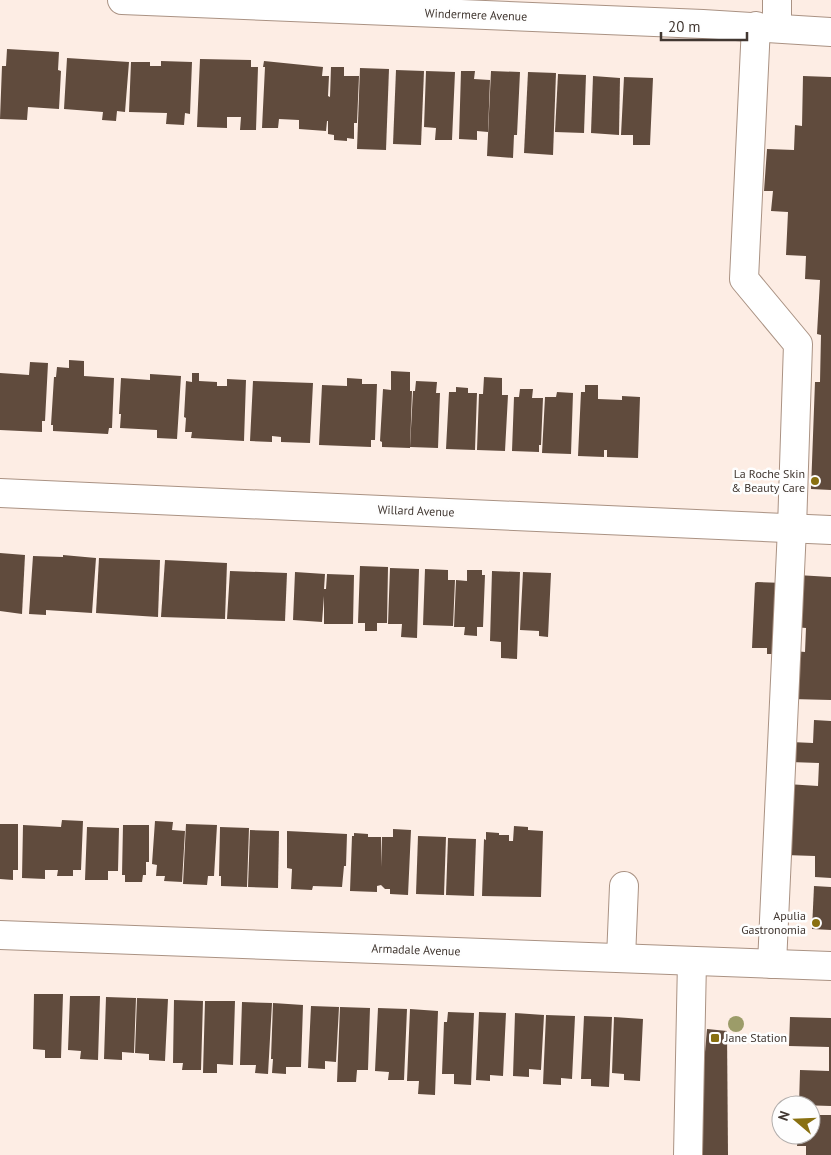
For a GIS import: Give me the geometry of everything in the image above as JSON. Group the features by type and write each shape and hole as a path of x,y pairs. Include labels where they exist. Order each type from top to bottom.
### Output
{"street":[{"name":"Windermere Avenue","path":"122,0 767,27 831,32"},
{"path":"772,964 792,528 798,344 744,279 767,27 777,0"},
{"name":"Willard Avenue","path":"0,493 831,530"},
{"path":"621,958 624,886"},
{"name":"Armadale Avenue","path":"0,935 831,966"},
{"path":"688,1155 692,961"}],"building":[{"path":"7,49 59,52 58,70 61,71 59,109 28,107 27,120 0,119 2,66 6,66"},
{"path":"67,58 129,62 125,112 117,111 116,121 102,120 103,112 64,109"},
{"path":"200,59 251,60 251,67 258,67 256,130 240,130 241,117 227,117 227,128 197,127"},
{"path":"161,61 192,62 190,114 185,113 184,125 166,124 167,113 129,112 131,62 150,62 150,66 161,66"},
{"path":"264,61 323,67 322,76 329,76 328,96 330,97 331,67 344,67 344,76 359,76 357,123 354,123 354,139 347,138 347,141 334,140 334,135 328,134 328,121 326,131 299,129 299,120 279,119 278,128 262,128"},
{"path":"360,68 389,69 386,150 357,149"},
{"path":"396,70 424,71 421,145 393,144"},
{"path":"426,71 455,72 452,140 435,140 436,128 424,127"},
{"path":"461,71 475,71 474,79 490,80 488,132 477,131 477,140 459,139"},
{"path":"491,71 520,72 517,135 514,135 513,158 487,156"},
{"path":"528,72 556,73 553,155 524,153"},
{"path":"558,74 586,75 584,133 555,132"},
{"path":"593,76 620,78 619,135 591,133"},
{"path":"803,76 831,77 831,490 811,489 815,382 820,382 821,335 817,334 820,280 805,279 806,256 786,255 788,212 771,211 773,191 764,191 767,149 794,150 795,125 802,126"},
{"path":"624,77 653,78 650,145 633,145 633,135 621,135"},
{"path":"69,360 84,361 84,376 114,378 112,428 109,428 108,434 53,431 53,425 51,425 54,377 56,377 57,367 69,368"},
{"path":"30,362 48,363 45,421 42,421 42,432 0,430 0,373 29,375"},
{"path":"391,371 410,372 410,391 412,391 410,448 382,447 382,442 380,441 383,389 391,390"},
{"path":"192,373 199,373 199,381 217,382 217,386 227,386 227,379 246,380 244,441 191,438 192,432 185,432 186,381 192,382"},
{"path":"150,374 181,376 177,439 157,438 157,430 120,428 121,378 150,380"},
{"path":"484,377 502,378 502,395 508,395 505,451 477,450 479,394 483,394"},
{"path":"347,378 362,379 362,384 377,384 375,440 371,440 371,447 319,445 322,385 347,386"},
{"path":"253,381 313,383 310,443 281,442 281,437 272,436 272,442 250,441"},
{"path":"416,381 437,382 436,393 440,393 438,448 410,447 413,391 415,391"},
{"path":"585,385 598,385 598,399 622,400 622,396 640,397 638,458 607,457 607,450 604,450 604,457 578,456 581,392 585,392"},
{"path":"456,387 468,388 468,393 477,393 475,450 446,449 449,392 456,392"},
{"path":"520,389 533,389 532,398 543,398 539,452 512,451 514,397 519,397"},
{"path":"557,392 573,393 571,454 542,453 545,397 556,397"},
{"path":"0,553 25,555 22,614 0,611"},
{"path":"63,555 96,558 92,613 46,610 46,615 29,614 33,556 63,557"},
{"path":"99,558 160,560 158,617 96,613"},
{"path":"165,560 227,563 225,619 161,617"},
{"path":"360,566 388,567 387,623 377,623 377,631 365,631 365,623 358,623"},
{"path":"390,568 419,569 417,638 401,637 402,624 388,624"},
{"path":"425,569 448,570 448,580 455,580 453,626 423,625"},
{"path":"467,570 482,570 482,575 485,575 483,627 477,627 477,636 464,635 465,627 454,627 456,580 467,581"},
{"path":"230,571 287,573 285,621 227,619"},
{"path":"492,571 520,572 517,659 501,658 501,642 490,641"},
{"path":"295,572 325,574 324,589 326,589 327,574 354,575 353,624 324,624 324,596 322,622 293,620"},
{"path":"523,572 551,573 548,637 539,636 539,631 520,630"},
{"path":"797,575 831,577 831,700 792,699 794,651 805,652 806,628 794,627"},
{"path":"755,583 785,583 782,654 767,654 767,648 752,648"},
{"path":"814,720 831,721 831,878 815,877 815,856 785,855 787,784 818,786 819,763 790,762 791,742 813,743"},
{"path":"62,820 83,821 81,870 73,870 73,876 57,876 58,870 45,870 45,879 22,878 23,825 61,827"},
{"path":"155,821 173,822 172,830 185,831 182,882 164,881 165,876 156,876 157,865 152,864"},
{"path":"0,824 18,824 18,870 13,870 13,880 0,879"},
{"path":"186,824 217,825 214,876 208,876 207,885 183,884"},
{"path":"123,825 149,825 149,862 146,862 146,875 143,875 142,882 125,882 125,875 122,875"},
{"path":"514,826 528,827 528,830 543,831 541,897 482,896 484,839 486,840 486,832 509,835 509,841 513,841"},
{"path":"87,827 119,828 118,871 108,871 108,880 85,880"},
{"path":"220,827 249,828 247,887 221,886 221,876 219,876"},
{"path":"393,829 411,830 408,895 390,894 390,889 385,889 381,885 377,886 377,892 350,891 352,836 354,836 354,833 368,834 368,837 381,837 381,867 382,837 393,837"},
{"path":"250,830 279,831 278,888 248,887"},
{"path":"287,831 347,834 346,866 344,866 342,887 313,886 312,890 291,889 292,869 287,868"},
{"path":"418,836 446,837 444,895 416,894"},
{"path":"448,838 476,839 474,896 446,895"},
{"path":"814,886 831,887 831,930 812,929"},
{"path":"34,994 63,994 61,1058 45,1058 45,1050 33,1049"},
{"path":"70,996 100,996 98,1060 80,1059 81,1051 68,1050"},
{"path":"106,997 136,998 134,1053 122,1052 122,1060 104,1059"},
{"path":"137,998 168,999 165,1061 149,1060 149,1054 135,1053"},
{"path":"174,1000 203,1001 201,1070 182,1070 183,1063 173,1063"},
{"path":"205,1001 235,1001 233,1065 217,1064 217,1073 203,1073"},
{"path":"242,1002 272,1003 268,1074 255,1073 256,1065 240,1065"},
{"path":"273,1003 303,1005 301,1067 286,1067 286,1074 272,1073"},
{"path":"311,1006 339,1007 336,1062 325,1061 325,1069 308,1068"},
{"path":"340,1007 370,1008 368,1070 357,1070 356,1082 337,1082"},
{"path":"378,1008 407,1009 404,1080 388,1080 389,1072 375,1071"},
{"path":"410,1009 438,1011 435,1095 418,1094 419,1081 407,1081"},
{"path":"448,1012 474,1013 471,1085 454,1084 454,1074 442,1074 444,1022 447,1022"},
{"path":"479,1012 506,1013 503,1076 490,1075 490,1081 476,1080"},
{"path":"515,1013 544,1015 541,1070 529,1069 529,1077 513,1076"},
{"path":"546,1015 575,1016 572,1079 561,1078 561,1085 543,1084"},
{"path":"584,1016 612,1017 609,1087 591,1086 591,1079 581,1079"},
{"path":"614,1017 643,1019 640,1081 624,1080 624,1074 612,1073"},
{"path":"790,1017 831,1018 831,1106 821,1106 821,1095 799,1095 800,1070 829,1071 829,1047 789,1046"},
{"path":"707,1029 727,1031 728,1155 696,1155"},
{"path":"821,1115 831,1115 831,1155 806,1155 806,1146 797,1146 821,1145"}],"place":[{"name":"La Roche Skin & Beauty Care","path":"815,481"},
{"name":"Apulia Gastronomia","path":"816,923"},
{"name":"Jane Station","path":"715,1038"}]}
